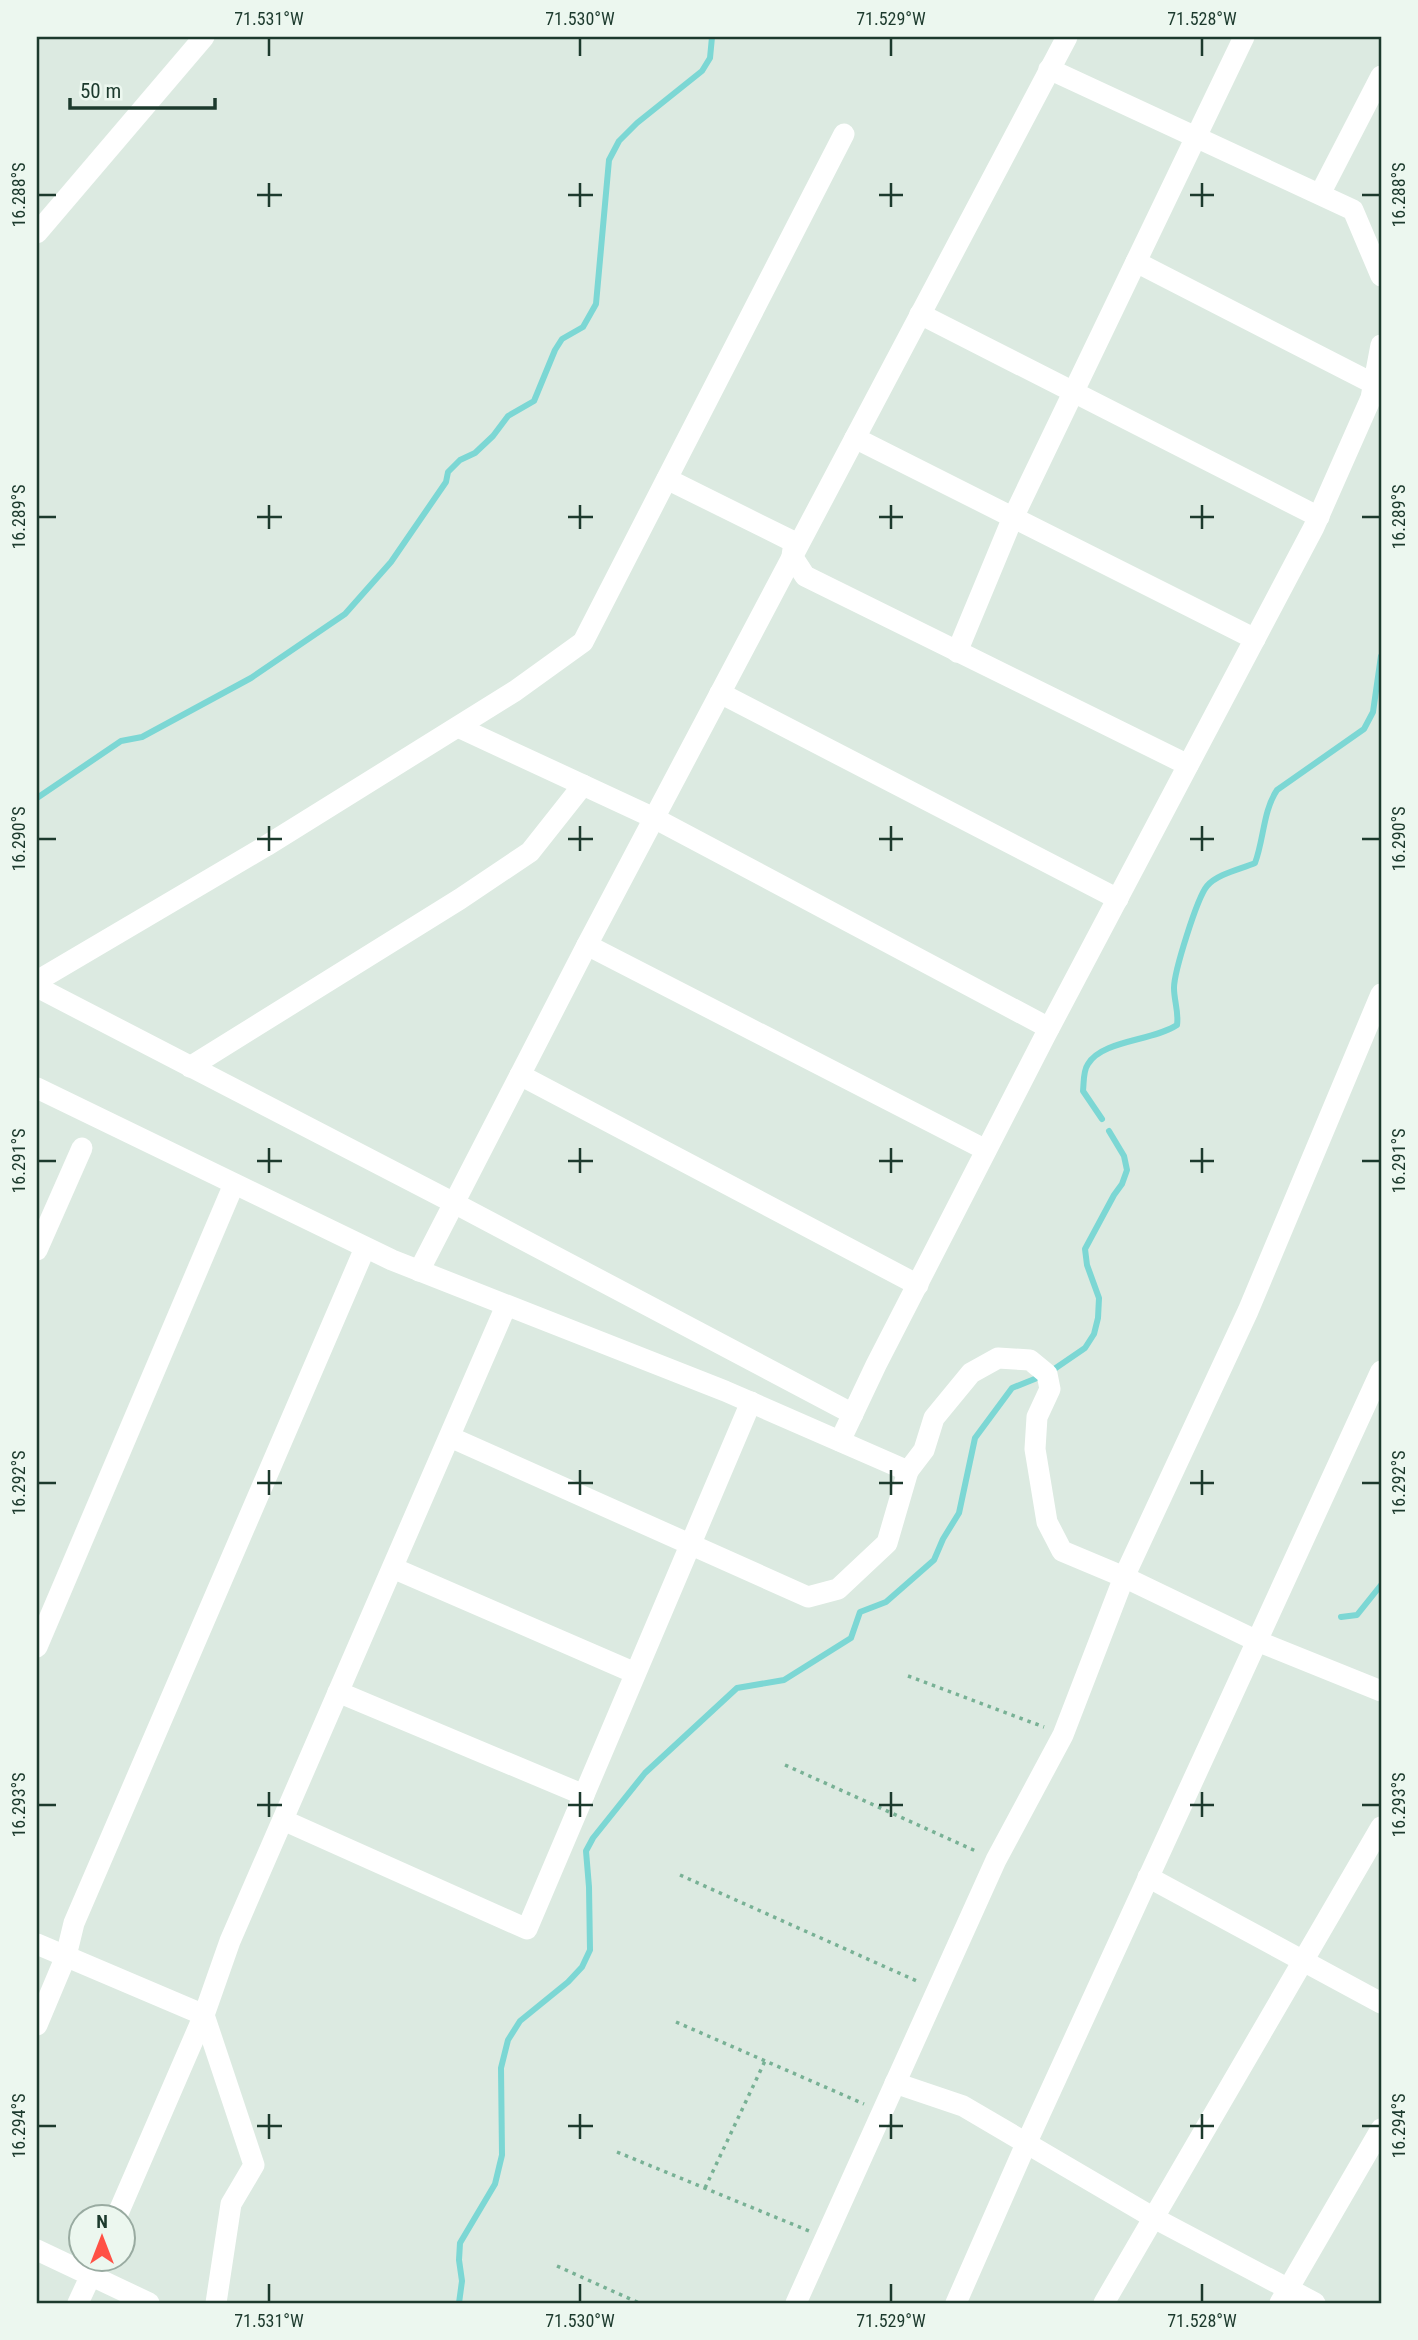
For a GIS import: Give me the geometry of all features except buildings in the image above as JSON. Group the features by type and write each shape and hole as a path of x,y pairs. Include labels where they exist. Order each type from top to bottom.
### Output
{"street":[{"path":"37,233 204,37"},
{"path":"419,1271 587,945 1067,37"},
{"path":"957,652 1013,517 1244,37"},
{"path":"1049,69 1353,210 1381,276"},
{"path":"1320,194 1381,76"},
{"path":"37,981 266,846 458,727 515,691 583,642 844,134"},
{"path":"1136,262 1374,384"},
{"path":"919,314 1319,517"},
{"path":"840,1441 1049,1028 1319,517 1371,398 1381,345"},
{"path":"855,438 1255,639"},
{"path":"667,480 794,542 792,556 805,576 1188,765"},
{"path":"720,693 1118,899"},
{"path":"458,727 654,818 1049,1028"},
{"path":"190,1067 460,899 530,852 583,785"},
{"path":"587,945 986,1150"},
{"path":"37,987 454,1202 853,1414"},
{"path":"796,2303 996,1860 1063,1735 1124,1577 1248,1311 1381,993"},
{"path":"520,1075 918,1285"},
{"path":"37,1088 365,1248 751,1402 908,1471"},
{"path":"37,1250 82,1148"},
{"path":"37,1647 234,1184"},
{"path":"37,2025 66,1956 74,1923 365,1248"},
{"path":"122,2204 204,2015 230,1941 506,1306"},
{"path":"450,1437 808,1597 838,1590 887,1543 908,1471 924,1450 934,1418 971,1373 999,1358 1030,1360 1047,1374 1050,1389 1037,1417 1035,1449 1047,1522 1062,1551 1124,1577 1257,1641 1381,1691"},
{"path":"956,2303 1026,2144 1381,1371"},
{"path":"283,1820 527,1929 751,1402"},
{"path":"393,1568 635,1674"},
{"path":"338,1692 584,1794"},
{"path":"1104,2303 1381,1827"},
{"path":"1148,1877 1381,2003"},
{"path":"37,1944 204,2015 254,2165 231,2204 216,2303"},
{"path":"895,2083 963,2106 1284,2296 1315,2303"},
{"path":"1284,2296 1381,2129"},
{"path":"37,2250 66,2259"},
{"path":"79,2303 91,2274"},
{"path":"105,2274 149,2303"}],"path":[{"path":"908,1676 1063,1735"},
{"path":"785,1765 996,1860"},
{"path":"680,1875 937,1990"},
{"path":"676,2022 882,2112"},
{"path":"705,2188 765,2061"},
{"path":"617,2152 825,2238"},
{"path":"557,2266 639,2303"}],"waterway":[{"path":"37,798 121,741 142,737 251,678 345,614 391,562 446,482 448,472 460,460 475,453 493,436 508,416 534,401 562,339 583,327 596,304 609,160 619,141 637,123 702,71 710,58 712,37"},
{"path":"1102,1119 1083,1091 1084,1073 1088,1064 1104,1050 1177,1025 1175,980 1203,893 1217,878 1255,863 1269,807 1277,790 1364,729 1373,712 1381,656"},
{"path":"459,2303 462,2281 460,2243 495,2184 502,2155 501,2068 508,2040 520,2021 568,1982 582,1967 590,1950 586,1851 593,1838 645,1773 737,1688 784,1680 851,1638 860,1612 886,1602 934,1560 959,1513 975,1438 1012,1388 1047,1374 1085,1348 1094,1334 1099,1298 1087,1265 1085,1249 1122,1184 1127,1170 1124,1156 1109,1131"},
{"path":"1341,1617 1357,1615 1381,1585"}]}
